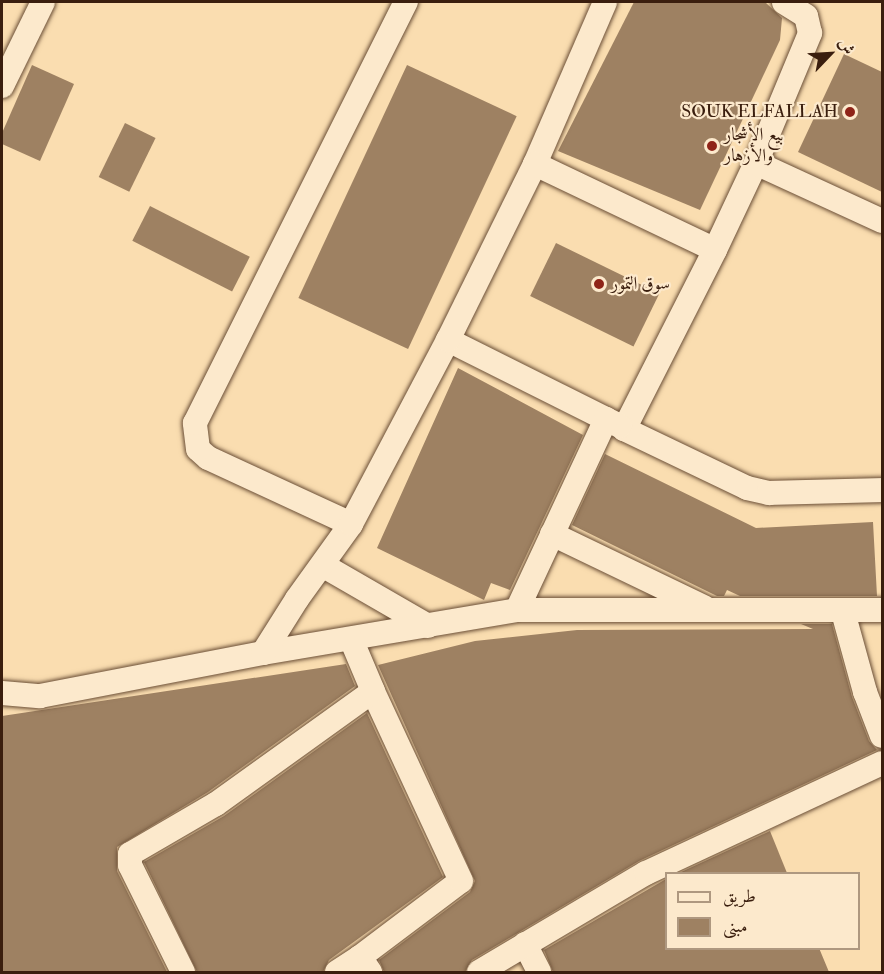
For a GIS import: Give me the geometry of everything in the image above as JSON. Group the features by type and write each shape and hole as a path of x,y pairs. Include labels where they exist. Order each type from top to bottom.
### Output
{"street":[{"path":"2,86 43,2"},
{"path":"351,524 208,458 198,449 195,423 406,2"},
{"path":"263,653 297,599 324,566 351,524 448,340 535,164 606,2"},
{"path":"517,610 552,534 715,250 756,163 810,33 806,16 784,2"},
{"path":"756,163 882,220"},
{"path":"535,164 715,250"},
{"path":"448,340 747,488 769,493 882,490"},
{"path":"552,534 712,611"},
{"path":"324,566 428,626"},
{"path":"2,693 40,696 263,653 517,610 843,612 882,610"},
{"path":"843,612 865,692 882,736"},
{"path":"336,972 365,965 461,881 351,639"},
{"path":"183,972 130,865 130,854 216,804 373,691"},
{"path":"479,972 646,873 882,763"},
{"path":"525,944 539,972"}],"building":[{"path":"634,2 765,2 782,18 780,40 700,210 558,151"},
{"name":"SOUK ELFALLAH","path":"844,54 882,72 882,192 798,152"},
{"path":"32,65 74,84 40,161 2,144 2,133"},
{"path":"407,65 517,116 408,349 298,298"},
{"path":"125,123 156,138 129,192 99,177"},
{"path":"150,206 250,257 232,292 132,241"},
{"path":"556,243 659,293 633,346 530,296"},
{"path":"458,368 583,435 510,590 491,583 484,600 377,548"},
{"path":"605,454 756,528 873,522 877,596 740,596 727,590 724,596 717,596 572,525"},
{"path":"801,624 832,624 852,697 869,741 877,750 639,861 472,960 465,972 384,972 379,960 470,892 475,881 378,665 475,641 577,630 813,629"},
{"path":"346,664 355,686 208,792 117,847 117,871 167,972 2,972 2,716"},
{"path":"367,713 443,877 329,960 323,972 197,972 144,862 224,816"},
{"path":"770,831 787,872 681,872"},
{"path":"665,880 665,950 820,950 829,972 553,972 544,950"}],"place":[{"name":"SOUK ELFALLAH","path":"850,112"},
{"name":"بيع الأشجار والأزهار","path":"712,146"},
{"name":"سوق التمور","path":"599,284"}]}
